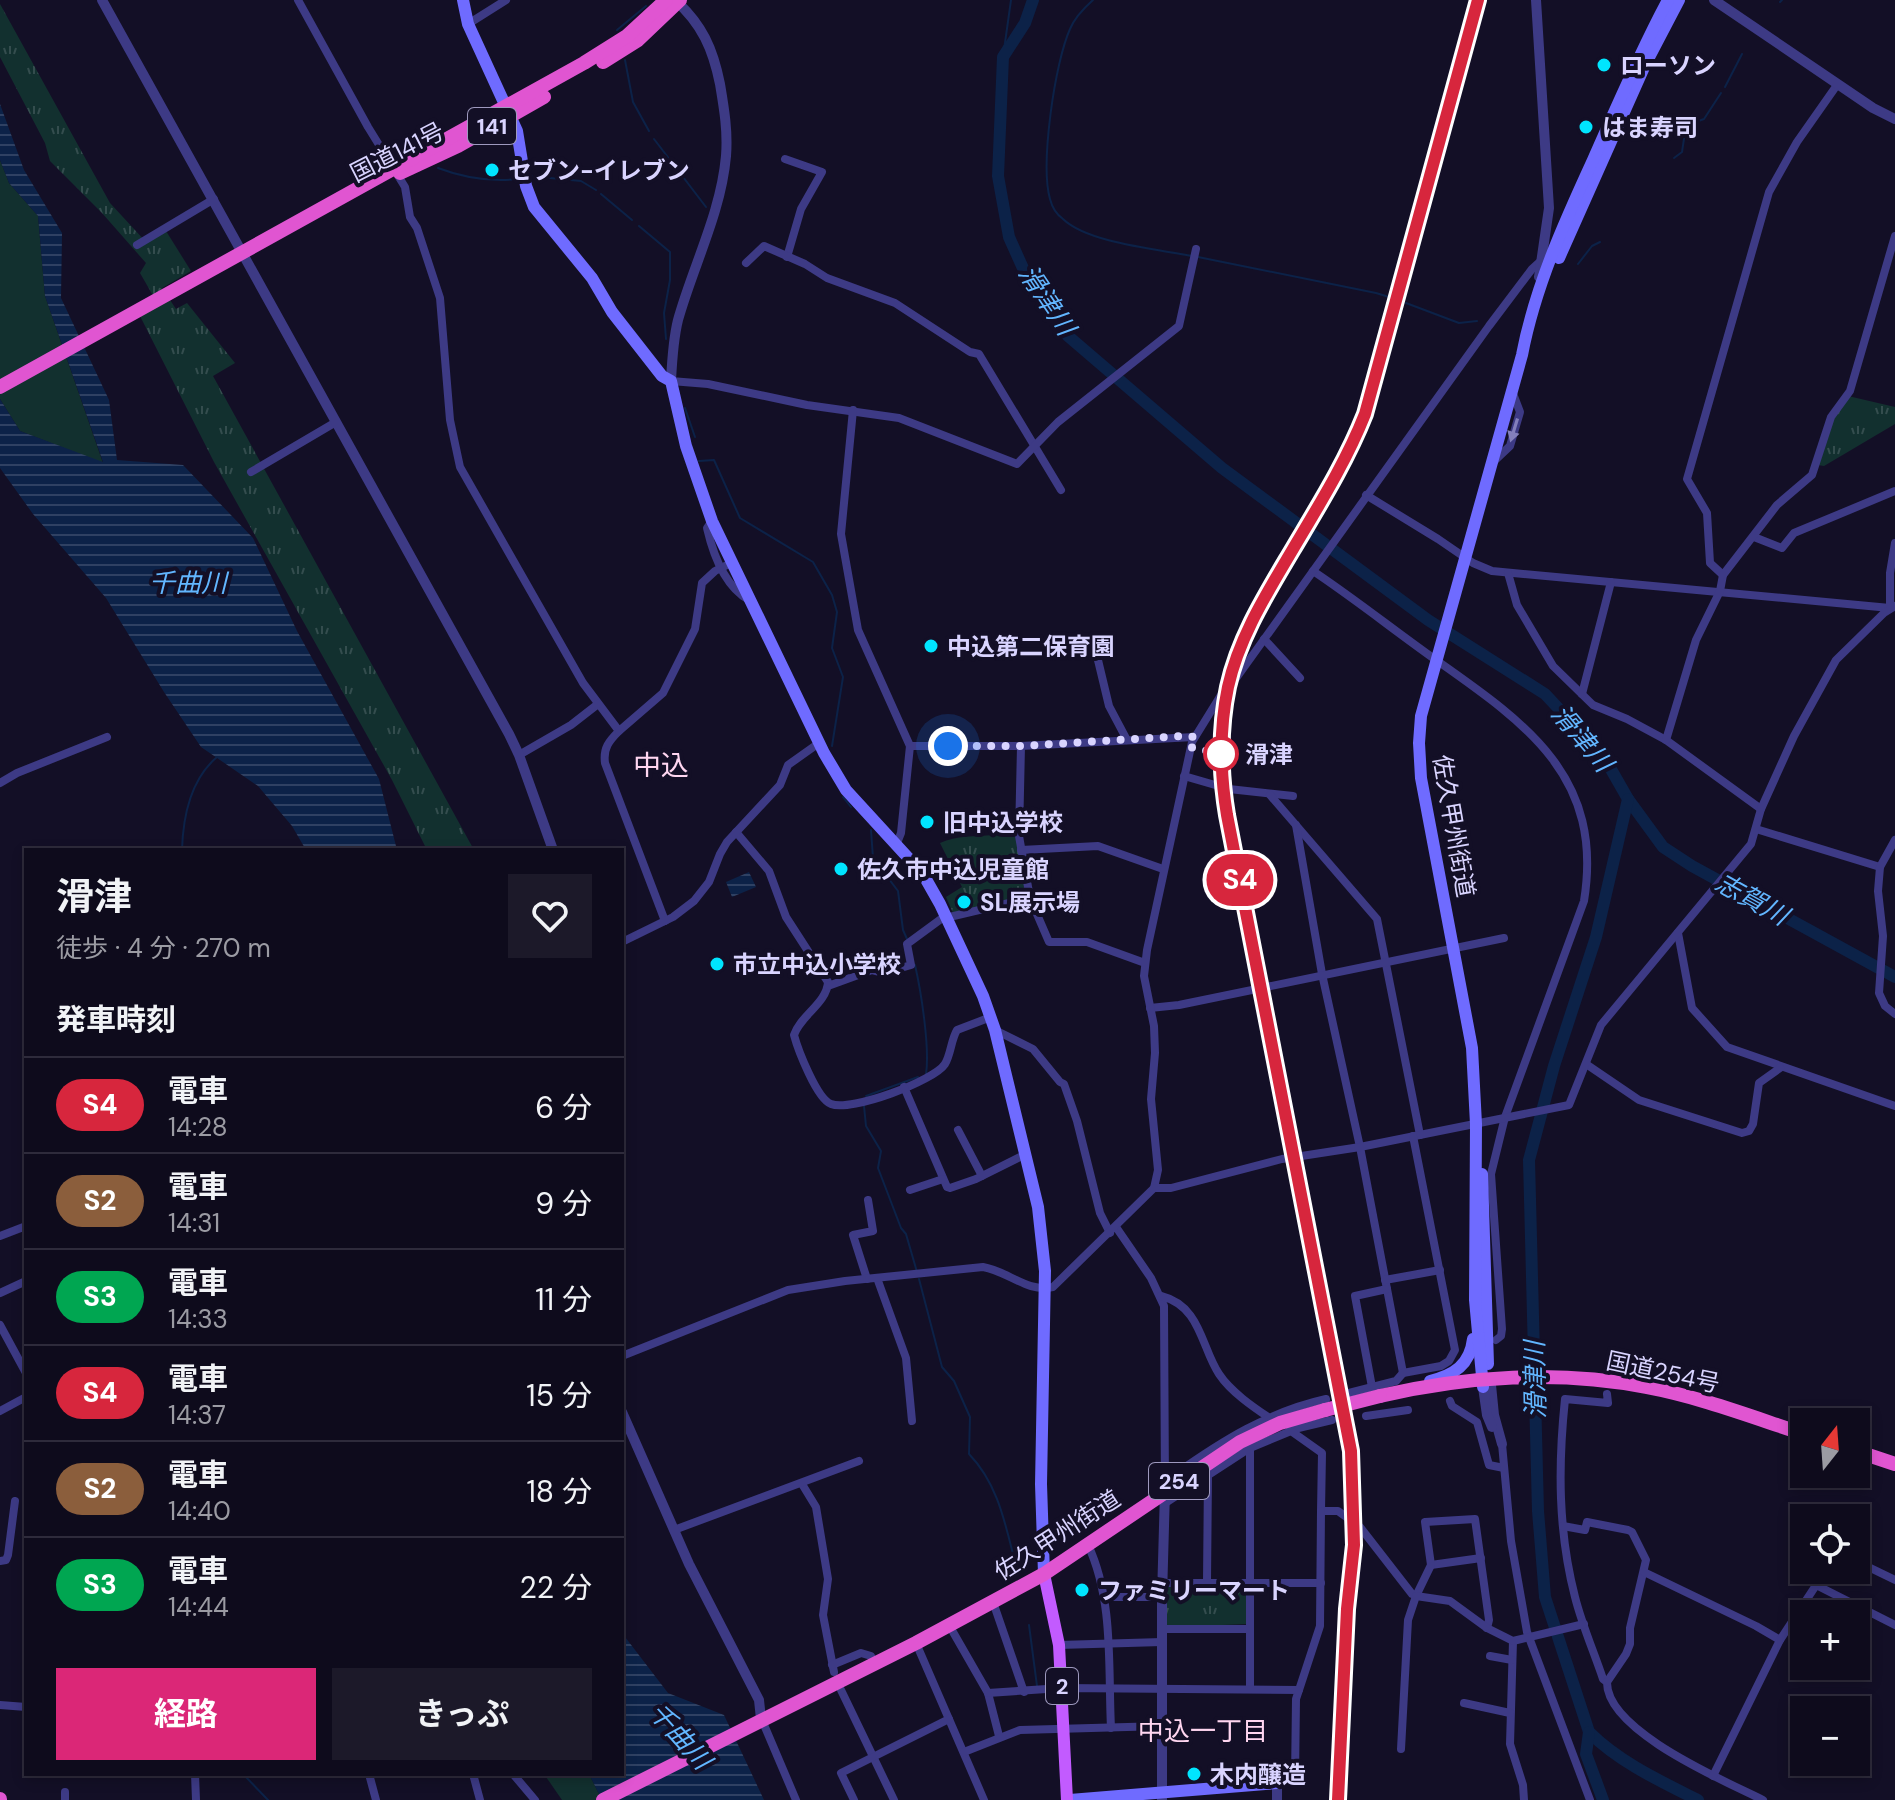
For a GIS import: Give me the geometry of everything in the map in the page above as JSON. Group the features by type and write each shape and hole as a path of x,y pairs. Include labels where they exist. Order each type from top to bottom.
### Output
{"highway":[{"name":"国道141号","path":"508,110 524,96 604,51 675,1"},
{"name":"国道141号","path":"0,387 242,253 627,48 675,1"},
{"name":"国道254号","path":"1486,1383 1561,1377 1624,1383 1714,1404 1790,1429"},
{"name":"佐久甲州街道","path":"603,1800 916,1643 1044,1574 1240,1442 1280,1423 1380,1395 1486,1383"},
{"path":"1870,1456 1895,1464"}],"main road":[{"path":"463,0 468,24 517,131 526,186 534,207 592,278 612,312 662,376 671,381 686,446 726,565 750,600 819,743 846,790 923,874 947,917 993,1023 1042,1229 1045,1289 1041,1484 1044,1574"},
{"name":"佐久甲州街道","path":"1522,355 1548,255 1668,0"},
{"name":"佐久甲州街道","path":"1486,1383 1475,1300 1476,1124 1470,1029 1420,766 1421,716 1522,355 1551,277 1645,65 1679,0"},
{"name":"佐久甲州街道","path":"1476,1124 1481,1145 1486,1383"},
{"path":"1380,1395 1452,1374 1464,1365 1473,1345 1475,1300"},
{"name":"2","path":"1044,1574 1059,1645 1068,1800"},
{"path":"1068,1800 1162,1796 1277,1783"}],"street":[{"path":"102,0 519,755 552,848"},
{"path":"298,0 405,187 410,217 417,228 440,298 450,420 460,467 583,683 619,731"},
{"path":"468,24 506,0"},
{"path":"1536,0 1551,277"},
{"path":"1714,0 1837,85 1895,119"},
{"path":"675,1 697,21 709,43 725,111 727,139 719,195 677,327 671,381 708,384 807,405 899,418 1017,464 1092,393 1179,326 1195,254"},
{"path":"1723,575 1710,563 1707,513 1690,487 1688,475 1766,199 1797,142 1837,85"},
{"path":"785,159 822,172 801,209 787,257"},
{"path":"137,245 214,199"},
{"path":"1666,740 1696,640 1720,591 1723,575 1777,505 1812,475 1831,417 1850,391 1895,236"},
{"path":"746,263 764,246 827,278 895,303 970,352 979,354 1061,490"},
{"path":"624,1355 788,1290 988,1268 1045,1289 1058,1283 1154,1188 1158,1170 1151,1099 1155,1053 1145,988 1145,963 1194,737 1221,695 1512,295 1548,255"},
{"path":"853,410 841,534 858,630 910,746 901,833 897,843"},
{"path":"251,472 336,422"},
{"path":"1754,537 1782,548 1794,533 1895,491"},
{"path":"1366,495 1484,569 1892,607"},
{"path":"1154,1188 1171,1188 1282,1159 1360,1147 1569,1105 1601,1025 1751,844 1761,809 1806,711 1836,660 1892,607 1890,573 1895,543"},
{"path":"665,921 605,763 607,745 663,693 695,629 700,587 726,565"},
{"path":"1315,569 1523,725 1563,775 1578,802 1586,827 1588,871 1584,901 1506,1117 1491,1174 1502,1329 1501,1336 1496,1340"},
{"path":"1508,573 1517,605 1553,666 1598,709 1627,719 1666,740 1761,809"},
{"path":"1582,694 1611,582"},
{"path":"1264,639 1300,678"},
{"path":"1097,656 1109,706 1127,740"},
{"path":"519,755 571,725 598,704"},
{"path":"0,783 17,773 107,737"},
{"path":"910,746 1021,746 1194,737"},
{"path":"624,941 682,912 702,894 720,854 780,785 791,761 819,743"},
{"path":"1021,746 1019,836 1030,898 1049,942 1087,942 1145,963"},
{"path":"1184,776 1223,788 1293,796"},
{"path":"1270,795 1377,919 1454,1343 1454,1356 1445,1368 1403,1373 1380,1395 1349,1393"},
{"path":"1296,825 1322,974 1360,1147 1403,1373"},
{"path":"1756,829 1880,867"},
{"path":"736,832 769,871 786,917 828,986"},
{"path":"1895,840 1880,867 1878,891 1882,945 1879,993 1881,1000 1895,1014"},
{"path":"1021,850 1098,846 1163,869"},
{"path":"1030,898 941,919 907,944 911,965 884,973 872,970 828,986 794,1035 821,1096 829,1104 839,1106 875,1099 930,1078 943,1067 957,1030 993,1023 1033,1049 1064,1084 1077,1121 1100,1213 1161,1296 1166,1321 1162,1796"},
{"path":"1678,933 1689,1002 1734,1051 1895,1106"},
{"path":"1150,1008 1179,1005 1504,938"},
{"path":"1586,1064 1639,1100 1742,1133 1749,1131 1753,1124 1759,1083 1780,1068"},
{"path":"904,1087 943,1179 950,1188 1026,1154"},
{"path":"958,1130 982,1176"},
{"path":"910,1190 943,1179"},
{"path":"867,1279 853,1235 873,1231 868,1200"},
{"path":"0,1236 24,1227"},
{"path":"1380,1395 1355,1296 1386,1284 1440,1270"},
{"path":"877,1278 906,1358 912,1421"},
{"path":"0,1293 24,1282"},
{"path":"1161,1296 1172,1300 1200,1329 1221,1378 1270,1418"},
{"path":"0,1325 24,1369"},
{"path":"1454,1343 1468,1341"},
{"path":"1486,1383 1487,1415 1501,1441 1511,1541 1530,1638 1590,1800"},
{"path":"1607,1394 1608,1403 1565,1399 1560,1455 1563,1526 1575,1598 1582,1624 1603,1679 1607,1682"},
{"path":"0,1411 24,1398"},
{"path":"1450,1401 1452,1406 1477,1422 1489,1465 1504,1468"},
{"path":"1165,1491 1174,1475 1225,1439 1270,1418 1328,1410"},
{"path":"1165,1491 1208,1474 1250,1448 1328,1410"},
{"path":"1366,1416 1408,1410"},
{"path":"624,1417 708,1603 759,1700 758,1721 796,1800"},
{"path":"1289,1430 1322,1453 1320,1626 1296,1699 1295,1779"},
{"path":"1250,1448 1250,1689"},
{"path":"674,1530 859,1461"},
{"path":"1207,1582 1208,1474"},
{"path":"802,1484 816,1507 819,1520 828,1579 823,1615 833,1668 861,1653 871,1656 875,1664"},
{"path":"0,1561 6,1560 8,1555 15,1501"},
{"path":"1321,1511 1338,1511 1355,1522 1407,1590 1416,1596 1450,1601 1487,1628 1513,1641 1582,1624"},
{"path":"1401,1749 1408,1620 1431,1565 1425,1522 1475,1519 1489,1620 1487,1628"},
{"path":"1563,1526 1585,1530 1587,1522 1632,1532 1646,1560 1630,1628 1630,1644 1607,1682 1606,1687 1615,1703 1631,1724 1664,1750 1763,1800"},
{"path":"1088,1545 1104,1597 1111,1728"},
{"path":"1431,1565 1481,1558"},
{"path":"1870,1568 1895,1580"},
{"path":"1644,1572 1780,1640"},
{"path":"1162,1583 1321,1583"},
{"path":"1713,1776 1780,1640 1816,1585 1895,1625"},
{"path":"1104,1597 1162,1597"},
{"path":"993,1602 1024,1692"},
{"path":"949,1625 988,1693 999,1736"},
{"path":"1162,1629 1250,1629"},
{"path":"1513,1641 1510,1744 1523,1785 1524,1800"},
{"path":"1059,1645 1162,1642"},
{"path":"916,1643 984,1800"},
{"path":"1490,1656 1512,1660"},
{"path":"988,1693 1062,1688 1299,1690"},
{"path":"841,1690 894,1800"},
{"path":"1464,1703 1510,1713"},
{"path":"0,1705 24,1707"},
{"path":"854,1800 841,1773 949,1719"},
{"path":"964,1752 1020,1730 1163,1726"},
{"path":"195,1776 196,1800"},
{"path":"370,1776 376,1800"},
{"path":"474,1776 480,1800"},
{"path":"515,1776 535,1800"},
{"path":"1277,1783 1277,1800"}],"green space":[{"path":"0,4 110,203 146,242 166,231 191,271 162,288 176,309 187,303 235,363 213,376 473,848 426,848 392,780 214,462 140,316 159,306 140,273 146,263 50,161 45,143 0,57"},
{"path":"0,160 9,183 38,216 45,296 103,463 20,431 0,399"},
{"path":"1848,396 1895,407 1895,424 1824,466 1818,465 1833,418"},
{"path":"1017,836 1026,895 953,913 946,897 962,887 940,843 960,837"},
{"path":"1168,1586 1244,1586 1248,1588 1248,1624 1170,1627 1167,1625"},
{"path":"545,1776 590,1776 602,1800 562,1800"}],"water":[{"name":"千曲川","path":"0,104 24,170 62,233 61,298 109,400 117,460 183,465 253,538 297,631 379,779 396,848 305,848 292,826 258,786 201,747 106,598 33,514 0,468 0,399 20,431 103,462 45,296 38,216 9,183 0,160"},
{"path":"749,872 756,887 732,897 726,882"},
{"name":"千曲川","path":"624,1636 668,1693 724,1715 764,1800 602,1800 590,1776 624,1776"}],"waterway":[{"path":"1003,57 1011,0"},
{"name":"滑津川","path":"1033,0 1025,23 1003,57 998,176 1009,237 1026,275 1068,336 1222,468 1428,620 1545,694 1604,757 1628,799 1663,847 1895,977"},
{"path":"1093,0 1072,25 1059,65 1048,139 1047,183 1052,205 1063,219 1089,234 1124,244 1192,256"},
{"path":"617,30 646,6"},
{"path":"1725,87 1742,54"},
{"path":"625,60 633,102 649,131"},
{"path":"1674,158 1682,152 1685,132 1690,124 1704,119 1721,93"},
{"path":"654,139 706,207"},
{"path":"438,168 478,178 519,179"},
{"path":"529,176 581,181 596,190"},
{"path":"601,194 632,220"},
{"path":"639,226 670,252 670,280 664,313 666,339"},
{"path":"1578,264 1592,246 1600,242"},
{"path":"1198,257 1389,297"},
{"path":"1406,303 1459,323 1477,321"},
{"path":"685,408 695,437"},
{"path":"699,461 714,460 740,518 813,562 832,595 837,612 832,648 843,677 832,746"},
{"path":"182,848 184,824 194,788 217,757"},
{"path":"843,797 851,807"},
{"name":"滑津川","path":"1628,799 1596,937 1554,1066 1529,1160 1538,1511 1545,1597 1589,1732 1627,1762 1698,1800"},
{"path":"871,830 873,858 898,891 907,939"},
{"path":"915,965 926,1035 926,1074"},
{"path":"866,1096 918,1077"},
{"path":"864,1106 866,1126 881,1151 878,1168 906,1234 917,1272"},
{"path":"919,1279 942,1367 954,1381 970,1417 969,1454 994,1491 1015,1562"},
{"path":"1029,1625 1037,1686"},
{"path":"1589,1732 1586,1754 1603,1800"},
{"path":"245,1776 268,1800"}],"railway":[{"path":"1338,1800 1347,1609 1354,1545 1351,1451 1227,815 1222,767 1223,719 1238,652 1253,617 1331,482 1365,414 1478,0"}],"train":[{"name":"S4","path":"1338,1800 1347,1609 1355,1522 1351,1451 1227,815 1221,757 1222,733 1228,687 1241,644 1264,598 1325,496 1365,414 1478,0"}],"place":[{"name":"ローソン","path":"1604,65"},
{"name":"はま寿司","path":"1586,127"},
{"name":"セブン-イレブン","path":"492,170"},
{"name":"中込第二保育園","path":"931,646"},
{"name":"滑津","path":"1221,754"},
{"name":"旧中込学校","path":"927,822"},
{"name":"佐久市中込児童館","path":"841,869"},
{"name":"SL展示場","path":"964,902"},
{"name":"市立中込小学校","path":"717,964"},
{"name":"ファミリーマート","path":"1082,1590"},
{"name":"木内醸造","path":"1194,1774"}],"district":[{"name":"中込","path":"661,765"},
{"name":"中込一丁目","path":"1203,1731"}],"route":[{"path":"948,746 1021,746 1182,736 1194,737 1190,747 1221,754"}],"water label":[{"name":"志賀川","path":"1752,899"}]}
